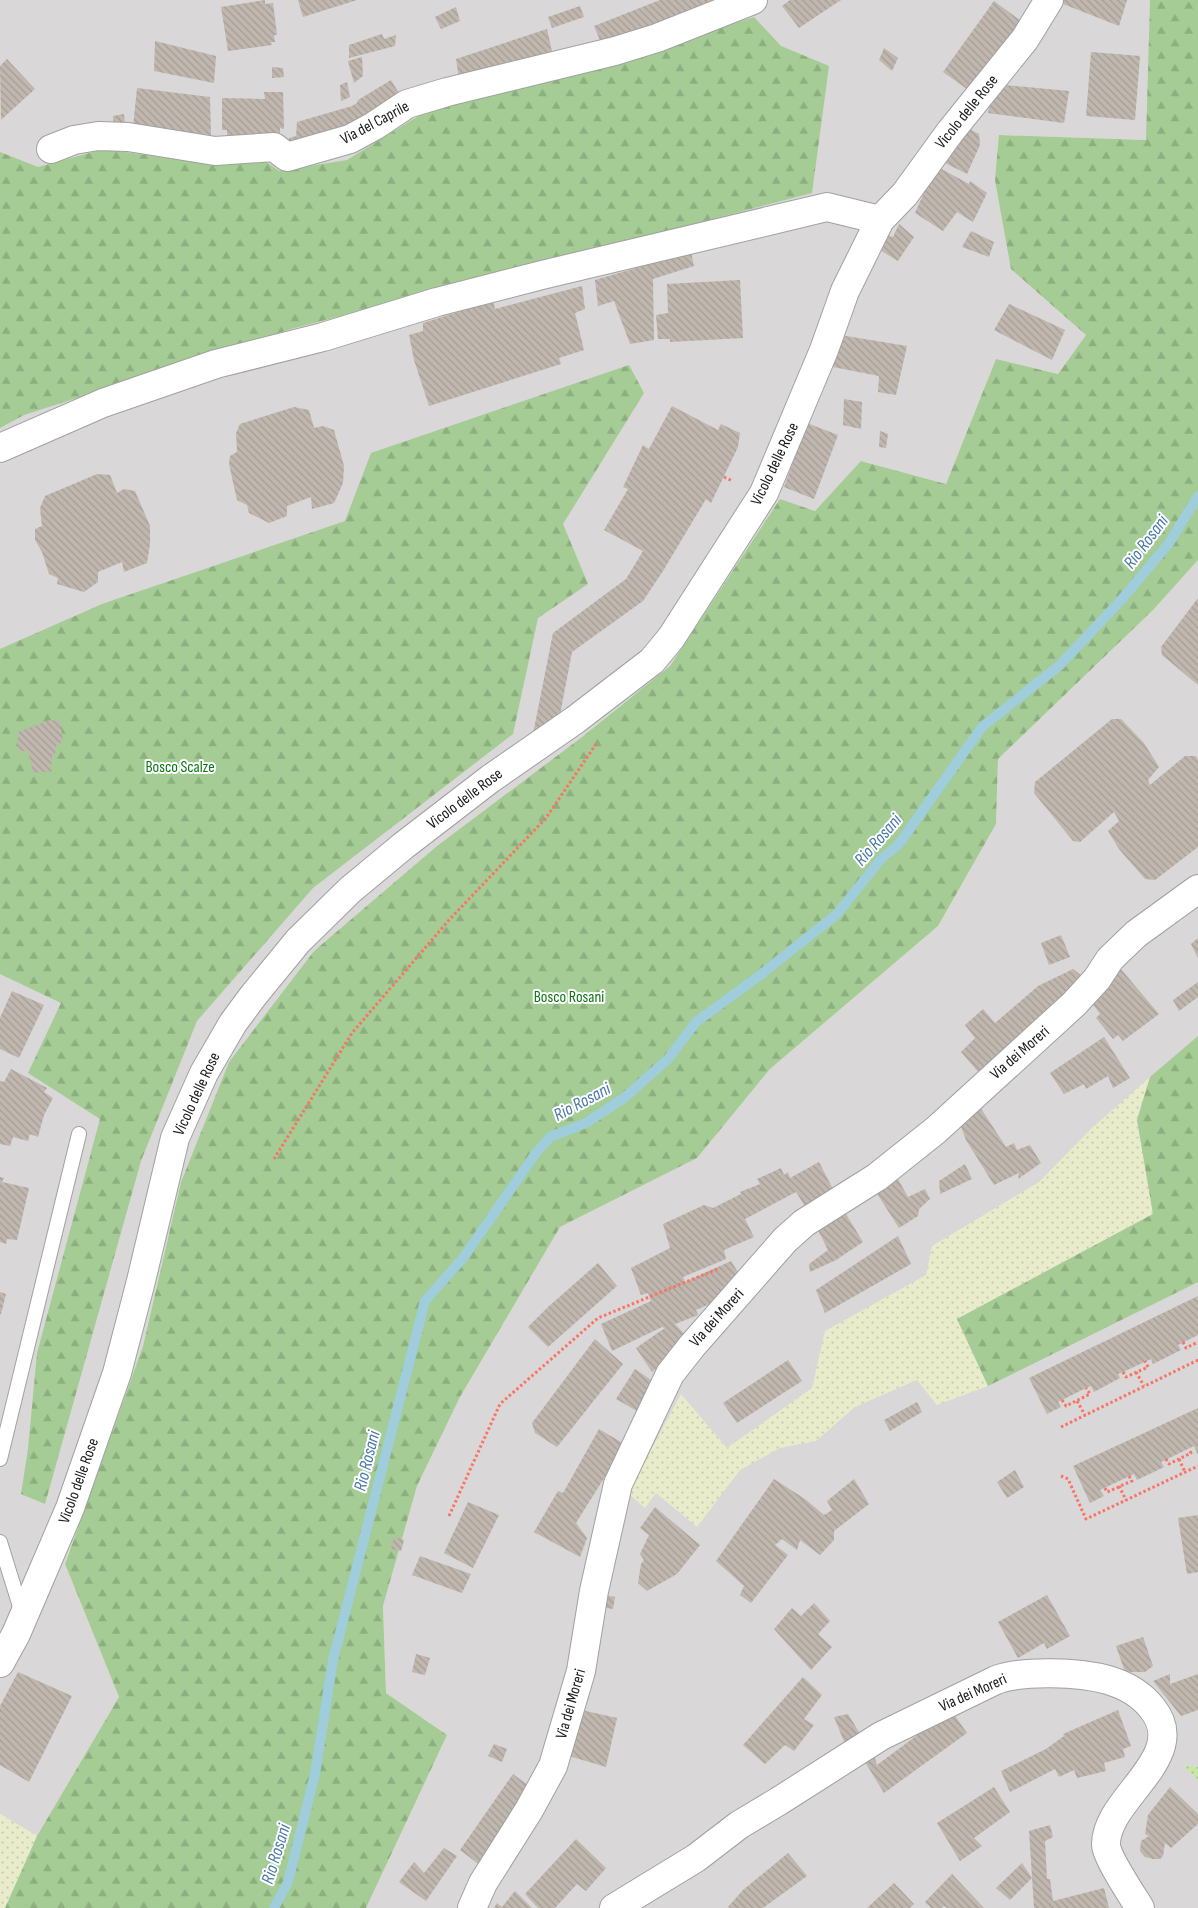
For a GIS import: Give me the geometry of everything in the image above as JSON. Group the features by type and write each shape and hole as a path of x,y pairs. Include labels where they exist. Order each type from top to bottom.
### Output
{"street":[{"name":"Via del Caprile","path":"51,149 74,140 98,136 128,137 215,151 274,147 287,157 350,139 407,104 615,52 657,38 753,0"},
{"name":"Vicolo delle Rose","path":"0,1663 23,1617 70,1508 117,1373 130,1329 175,1138 204,1073 233,1023 292,948 350,890 403,846 490,779 575,720 652,660 671,638 764,493 824,350 845,290 880,220 905,194 950,132 1025,39 1049,0"},
{"path":"0,448 102,402 216,364 323,337 437,302 504,284 828,208 880,220"},
{"name":"Via dei Moreri","path":"472,1908 483,1883 529,1810 553,1766 582,1670 594,1591 618,1484 670,1374 692,1346 785,1240 804,1223 876,1177 936,1130 1074,1004 1097,979 1110,959 1136,934 1198,889"},
{"name":"Via dei Moreri","path":"614,1908 696,1858 739,1825 881,1736 996,1680 1008,1676 1026,1674 1092,1676 1110,1681 1130,1689 1151,1706 1158,1716 1162,1731 1162,1742 1158,1755 1111,1822 1106,1847 1140,1908"}],"lane":[{"path":"0,1459 79,1134"},
{"path":"0,1542 23,1617"}],"path":[{"path":"724,477 733,482"},
{"path":"274,1159 352,1033 449,920 546,818 596,744"},
{"path":"449,1516 500,1404 598,1318 722,1266"},
{"path":"1183,1342 1186,1348 1198,1342"},
{"path":"1061,1427 1198,1360"},
{"path":"1123,1372 1126,1377 1148,1367 1145,1361"},
{"path":"1136,1372 1144,1386"},
{"path":"1062,1400 1066,1406 1090,1394 1086,1388"},
{"path":"1077,1400 1084,1415"},
{"path":"1166,1460 1169,1464 1191,1453 1189,1449"},
{"path":"1179,1458 1185,1472"},
{"path":"1061,1476 1068,1479 1086,1519 1198,1466"},
{"path":"1105,1488 1107,1492 1132,1481 1129,1476"},
{"path":"1119,1486 1126,1500"}],"shaded area":[{"path":"0,0 1150,0 1147,140 999,135 1011,269 1086,335 1058,374 996,359 946,484 862,461 815,511 780,499 670,666 582,737 437,846 314,951 229,1062 181,1182 143,1346 65,1564 119,1697 37,1836 0,1814"},
{"path":"1198,560 1198,1767 1184,1765 1198,1780 1198,1908 366,1908 447,1735 386,1693 383,1606 417,1486 460,1397 560,1227 697,1158 770,1069 938,926 996,824 998,759 1153,610"}],"green space":[{"name":"Bosco Rosani","path":"1150,0 1198,0 1198,560 1153,610 998,759 996,824 938,926 770,1069 697,1158 560,1227 460,1397 417,1486 383,1606 386,1693 447,1735 366,1908 5,1908 37,1836 119,1697 65,1564 143,1346 181,1182 229,1062 314,951 437,846 582,737 670,666 780,499 815,511 861,461 946,484 996,359 1058,374 1086,335 1011,269 995,180 999,135 1146,140"},
{"path":"754,17 781,46 829,66 812,193 291,329 24,415 0,428 0,152 38,167 104,149 203,163 261,158 279,171 347,160 420,115"},
{"name":"Bosco Scalze","path":"629,365 644,393 563,524 588,584 538,618 513,734 313,888 197,1021 141,1161 45,1504 21,1494 28,1449 37,1353 100,1119 28,1073 61,1003 0,974 0,649 102,604 345,521 371,453"},
{"path":"1198,1036 1198,1282 988,1386 957,1319 1153,1214 1137,1120 1150,1077"},
{"path":"1150,1077 1137,1120 1153,1214 957,1319 988,1386 937,1405 917,1380 855,1407 816,1441 780,1448 740,1470 697,1527 656,1493 645,1508 628,1493 681,1394 727,1448 812,1388 825,1331 926,1275 932,1246 1039,1182 1092,1128"},
{"path":"1183,1765 1198,1767 1198,1780"},
{"path":"0,1814 37,1836 5,1908 0,1908"}],"building":[{"path":"265,0 265,4 273,3 277,35 274,35 275,42 271,42 272,45 228,51 221,7"},
{"path":"298,0 357,0 303,17"},
{"path":"660,0 733,0 604,50 594,26"},
{"path":"790,0 841,0 799,28 782,6"},
{"path":"1059,0 1127,0 1119,26 1058,2"},
{"path":"994,1 1025,24 974,94 943,72"},
{"path":"580,6 584,17 552,28 548,17"},
{"path":"456,7 460,21 441,29 435,17"},
{"path":"547,29 553,56 460,86 456,59"},
{"path":"382,34 384,39 396,35 395,46 349,58 349,45"},
{"path":"155,41 216,56 214,83 154,71"},
{"path":"884,48 898,58 892,71 879,60"},
{"path":"1091,52 1140,56 1135,120 1086,116"},
{"path":"362,57 363,76 354,83 348,61"},
{"path":"7,59 35,89 1,120 0,66"},
{"path":"272,67 283,68 284,77 272,78"},
{"path":"391,80 403,100 288,154 289,138 296,136 297,122 352,106 358,100"},
{"path":"347,82 350,97 341,101 340,85"},
{"path":"994,84 1069,91 1064,123 988,113"},
{"path":"137,88 210,97 211,135 196,133 196,141 133,127"},
{"path":"264,92 283,92 284,129 280,128 280,145 227,145 227,130 222,130 222,98 265,99"},
{"path":"124,114 126,134 114,133 113,116"},
{"path":"961,125 979,134 980,145 967,174 943,162"},
{"path":"936,166 969,184 970,181 987,193 973,222 957,212 943,231 915,213"},
{"path":"899,224 914,237 898,261 880,250 888,236 893,237"},
{"path":"971,231 994,242 989,257 962,247"},
{"path":"691,252 694,266 653,279 654,340 630,344 614,301 598,306 595,280"},
{"path":"740,280 743,338 670,342 670,339 658,339 656,315 668,313 667,284"},
{"path":"582,286 585,309 575,313 584,350 559,358 561,364 429,406 414,360 409,335 423,331 423,323 493,301 495,309"},
{"path":"1009,304 1065,330 1052,360 994,330"},
{"path":"840,335 907,346 896,395 878,392 879,376 833,367"},
{"path":"844,399 862,402 861,429 843,425"},
{"path":"672,406 718,430 721,424 740,433 738,447 711,503 706,499 643,601 572,652 559,720 532,739 553,633 626,579 643,551 604,530 628,489 623,487 643,445 649,449"},
{"path":"294,407 309,410 314,428 323,426 334,430 344,466 343,483 334,503 312,509 311,497 287,506 287,516 269,523 249,513 247,505 237,500 229,464 230,456 237,452 236,433 240,424"},
{"path":"807,423 838,435 814,499 784,487"},
{"path":"880,431 888,434 886,448 879,447"},
{"path":"97,474 110,475 117,493 124,489 135,491 150,526 150,544 147,563 124,572 122,562 98,572 98,582 84,592 57,584 58,578 49,574 42,552 35,540 35,529 42,526 40,508 45,496"},
{"path":"1198,598 1198,685 1162,655 1161,647"},
{"path":"1112,719 1121,719 1144,743 1159,767 1148,780 1150,785 1185,756 1196,756 1198,760 1198,847 1155,880 1145,879 1119,849 1108,831 1119,821 1114,812 1080,842 1073,841 1034,793 1035,782"},
{"path":"50,720 60,721 63,741 56,746 55,754 52,756 51,771 33,773 28,751 18,751 18,732"},
{"path":"1061,935 1070,957 1049,965 1041,943"},
{"path":"1198,938 1198,958 1191,944"},
{"path":"1120,968 1159,1014 1123,1041 1118,1035 1113,1039 1096,1018 1100,1014 1089,999"},
{"path":"1073,969 1087,980 980,1074 961,1052 975,1038 965,1025 983,1009 995,1023 1038,986"},
{"path":"1198,982 1198,997 1179,1011 1173,1000"},
{"path":"12,991 44,1005 19,1058 0,1049 0,1018"},
{"path":"1104,1037 1130,1078 1113,1088 1108,1076 1086,1089 1084,1084 1064,1094 1050,1073"},
{"path":"11,1069 47,1088 44,1092 53,1098 44,1115 38,1137 30,1134 28,1141 13,1137 10,1146 0,1144 0,1081 4,1082"},
{"path":"978,1104 1006,1147 1014,1143 1017,1150 1030,1145 1041,1163 1018,1179 1019,1173 994,1185 966,1140 960,1124"},
{"path":"819,1162 835,1193 806,1208 796,1192 745,1219 754,1237 724,1250 726,1259 683,1277 685,1282 731,1261 743,1280 730,1295 696,1310 698,1315 675,1324 689,1339 682,1349 652,1372 636,1348 665,1328 662,1327 612,1351 601,1324 651,1301 648,1293 641,1295 631,1268 670,1248 663,1224 704,1205 713,1208 741,1194 740,1192 760,1184 757,1179 781,1168 784,1175 788,1172 790,1178"},
{"path":"965,1164 972,1179 940,1194 939,1181"},
{"path":"895,1174 908,1197 925,1189 930,1199 919,1209 918,1216 899,1228 874,1189"},
{"path":"0,1177 4,1178 2,1182 29,1188 17,1240 7,1239 6,1244 0,1242"},
{"path":"841,1206 863,1242 836,1260 810,1272 809,1264 828,1250 817,1228"},
{"path":"898,1236 911,1264 825,1313 816,1290"},
{"path":"598,1263 617,1286 548,1347 528,1327"},
{"path":"0,1292 6,1294 1,1314 0,1314"},
{"path":"1198,1296 1198,1335 1178,1345 1181,1350 1153,1364 1151,1359 1118,1374 1120,1378 1094,1392 1091,1386 1086,1388 1058,1402 1061,1407 1047,1414 1029,1378"},
{"path":"595,1339 623,1364 557,1447 535,1433 532,1423"},
{"path":"788,1360 802,1381 737,1423 723,1403"},
{"path":"635,1369 657,1384 642,1414 616,1399"},
{"path":"917,1402 922,1412 890,1431 884,1420"},
{"path":"1198,1408 1198,1455 1194,1446 1161,1462 1164,1467 1137,1480 1134,1474 1100,1490 1104,1496 1090,1503 1073,1466"},
{"path":"599,1429 626,1445 610,1477 606,1475 576,1523 587,1538 580,1557 534,1532 558,1491 563,1493"},
{"path":"1015,1470 1024,1487 1007,1498 997,1482"},
{"path":"774,1479 805,1499 824,1515 832,1510 827,1501 854,1479 869,1504 834,1531 834,1540 820,1555 800,1540 797,1550 782,1539 775,1545 788,1555 751,1603 740,1595 744,1586 716,1561"},
{"path":"468,1502 499,1515 473,1568 444,1553"},
{"path":"655,1507 700,1545 677,1574 647,1591 638,1583 641,1564 644,1560 640,1554 649,1535 640,1528"},
{"path":"1198,1515 1198,1572 1187,1574 1178,1518"},
{"path":"394,1537 404,1540 401,1551 391,1549"},
{"path":"420,1556 471,1574 462,1593 412,1575"},
{"path":"604,1595 615,1597 613,1609 601,1607"},
{"path":"1047,1595 1070,1636 1047,1649 1044,1643 1018,1658 998,1622"},
{"path":"814,1603 830,1621 818,1634 832,1647 811,1670 774,1629 792,1608 801,1616"},
{"path":"1143,1637 1153,1666 1145,1672 1125,1672 1116,1646"},
{"path":"416,1654 430,1658 425,1675 412,1672"},
{"path":"18,1672 72,1696 29,1782 0,1765 0,1706"},
{"path":"1170,1674 1170,1684 1198,1674 1198,1710 1181,1716 1153,1681"},
{"path":"803,1677 822,1695 804,1719 814,1725 794,1751 785,1745 765,1764 743,1745"},
{"path":"577,1709 617,1718 606,1767 569,1756"},
{"path":"951,1710 967,1733 884,1793 865,1762 874,1755 877,1765"},
{"path":"1118,1710 1131,1746 1123,1749 1125,1757 1104,1763 1106,1771 1077,1778 1074,1770 1059,1777 1055,1769 1010,1792 1001,1771 1046,1749 1064,1736 1063,1734"},
{"path":"848,1714 862,1737 845,1744 834,1717"},
{"path":"494,1744 507,1749 502,1762 488,1756"},
{"path":"513,1774 532,1788 481,1866 460,1850"},
{"path":"994,1787 1010,1812 974,1838 982,1846 960,1861 937,1823"},
{"path":"1170,1787 1198,1814 1198,1824 1171,1848 1165,1843 1163,1856 1160,1859 1145,1857 1140,1851 1141,1841 1149,1836 1145,1834 1148,1815"},
{"path":"1050,1825 1053,1837 1045,1841 1047,1879 1050,1879 1053,1901 1104,1888 1109,1908 1034,1908 1029,1831"},
{"path":"576,1839 606,1868 586,1891 577,1884 555,1908 538,1908 525,1894"},
{"path":"444,1848 457,1856 426,1901 399,1882 414,1862 424,1873"},
{"path":"788,1853 807,1876 763,1908 728,1907 743,1890"},
{"path":"1022,1863 1032,1878 1010,1900 996,1888"},
{"path":"952,1874 984,1908 947,1908 944,1906 942,1908 931,1908 925,1902"},
{"path":"894,1883 914,1904 910,1908 867,1908"},
{"path":"515,1891 532,1908 494,1908 497,1903 502,1907"}],"waterway":[{"name":"Rio Rosani","path":"274,1908 288,1882 315,1774 333,1660 425,1301 463,1258 536,1153 550,1137 586,1123 624,1098 668,1059 696,1022 759,976 837,914 881,859 899,844 982,727 1060,665 1123,598 1169,543 1198,496"}]}
